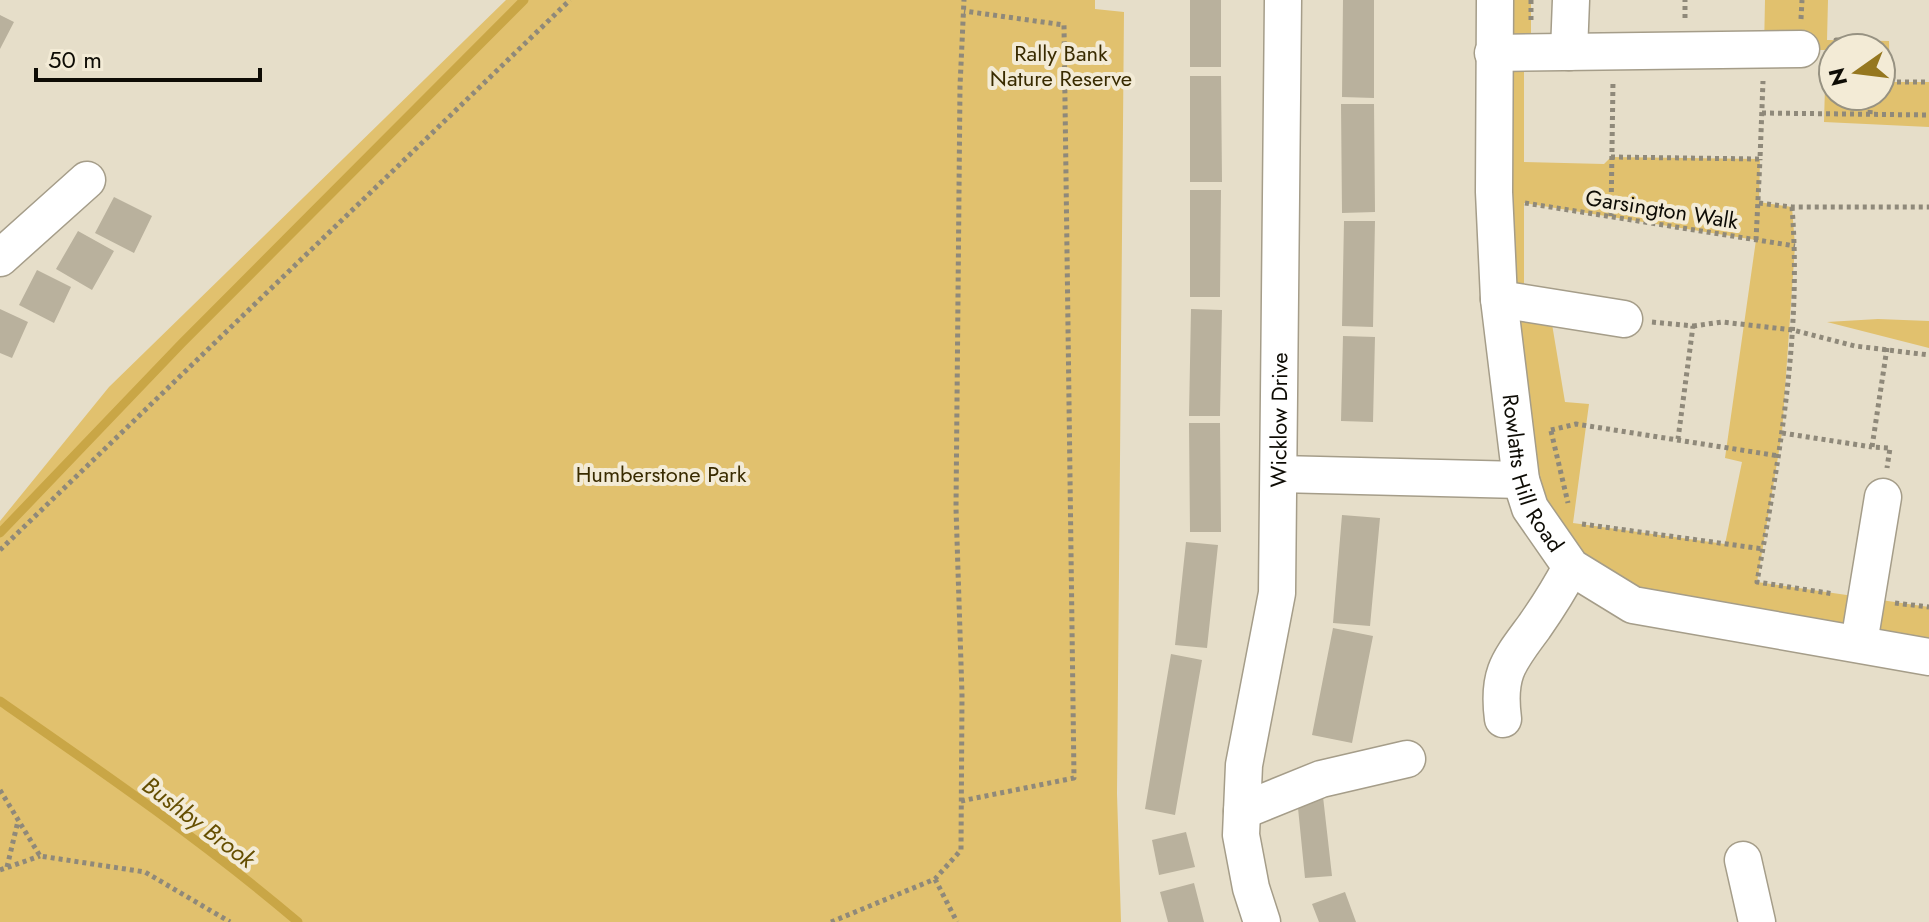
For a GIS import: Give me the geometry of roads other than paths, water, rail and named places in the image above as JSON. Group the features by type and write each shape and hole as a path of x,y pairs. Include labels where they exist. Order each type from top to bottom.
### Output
{"street":[{"name":"Wicklow Drive","path":"1262,922 1251,888 1242,823 1244,765 1277,593 1283,0"},
{"name":"Rowlatts Hill Road","path":"1495,0 1494,192 1499,299 1521,480 1530,508 1571,567 1633,605 1929,657"},
{"path":"1569,52 1571,0"},
{"path":"1493,53 1817,48"},
{"path":"0,258 87,180"},
{"path":"1499,299 1624,319"},
{"path":"1279,474 1521,480"},
{"path":"1859,643 1883,497"},
{"path":"1503,719 1501,701 1507,666 1571,567"},
{"path":"1242,823 1321,779 1407,759"},
{"path":"1743,860 1757,922"}],"waterway":[{"path":"0,533 182,343 524,0"},
{"name":"Bushby Brook","path":"0,701 189,835 298,922"}],"park label":[{"name":"Rally Bank Nature Reserve","path":"1061,66"},
{"name":"Humberstone Park","path":"661,474"}]}
